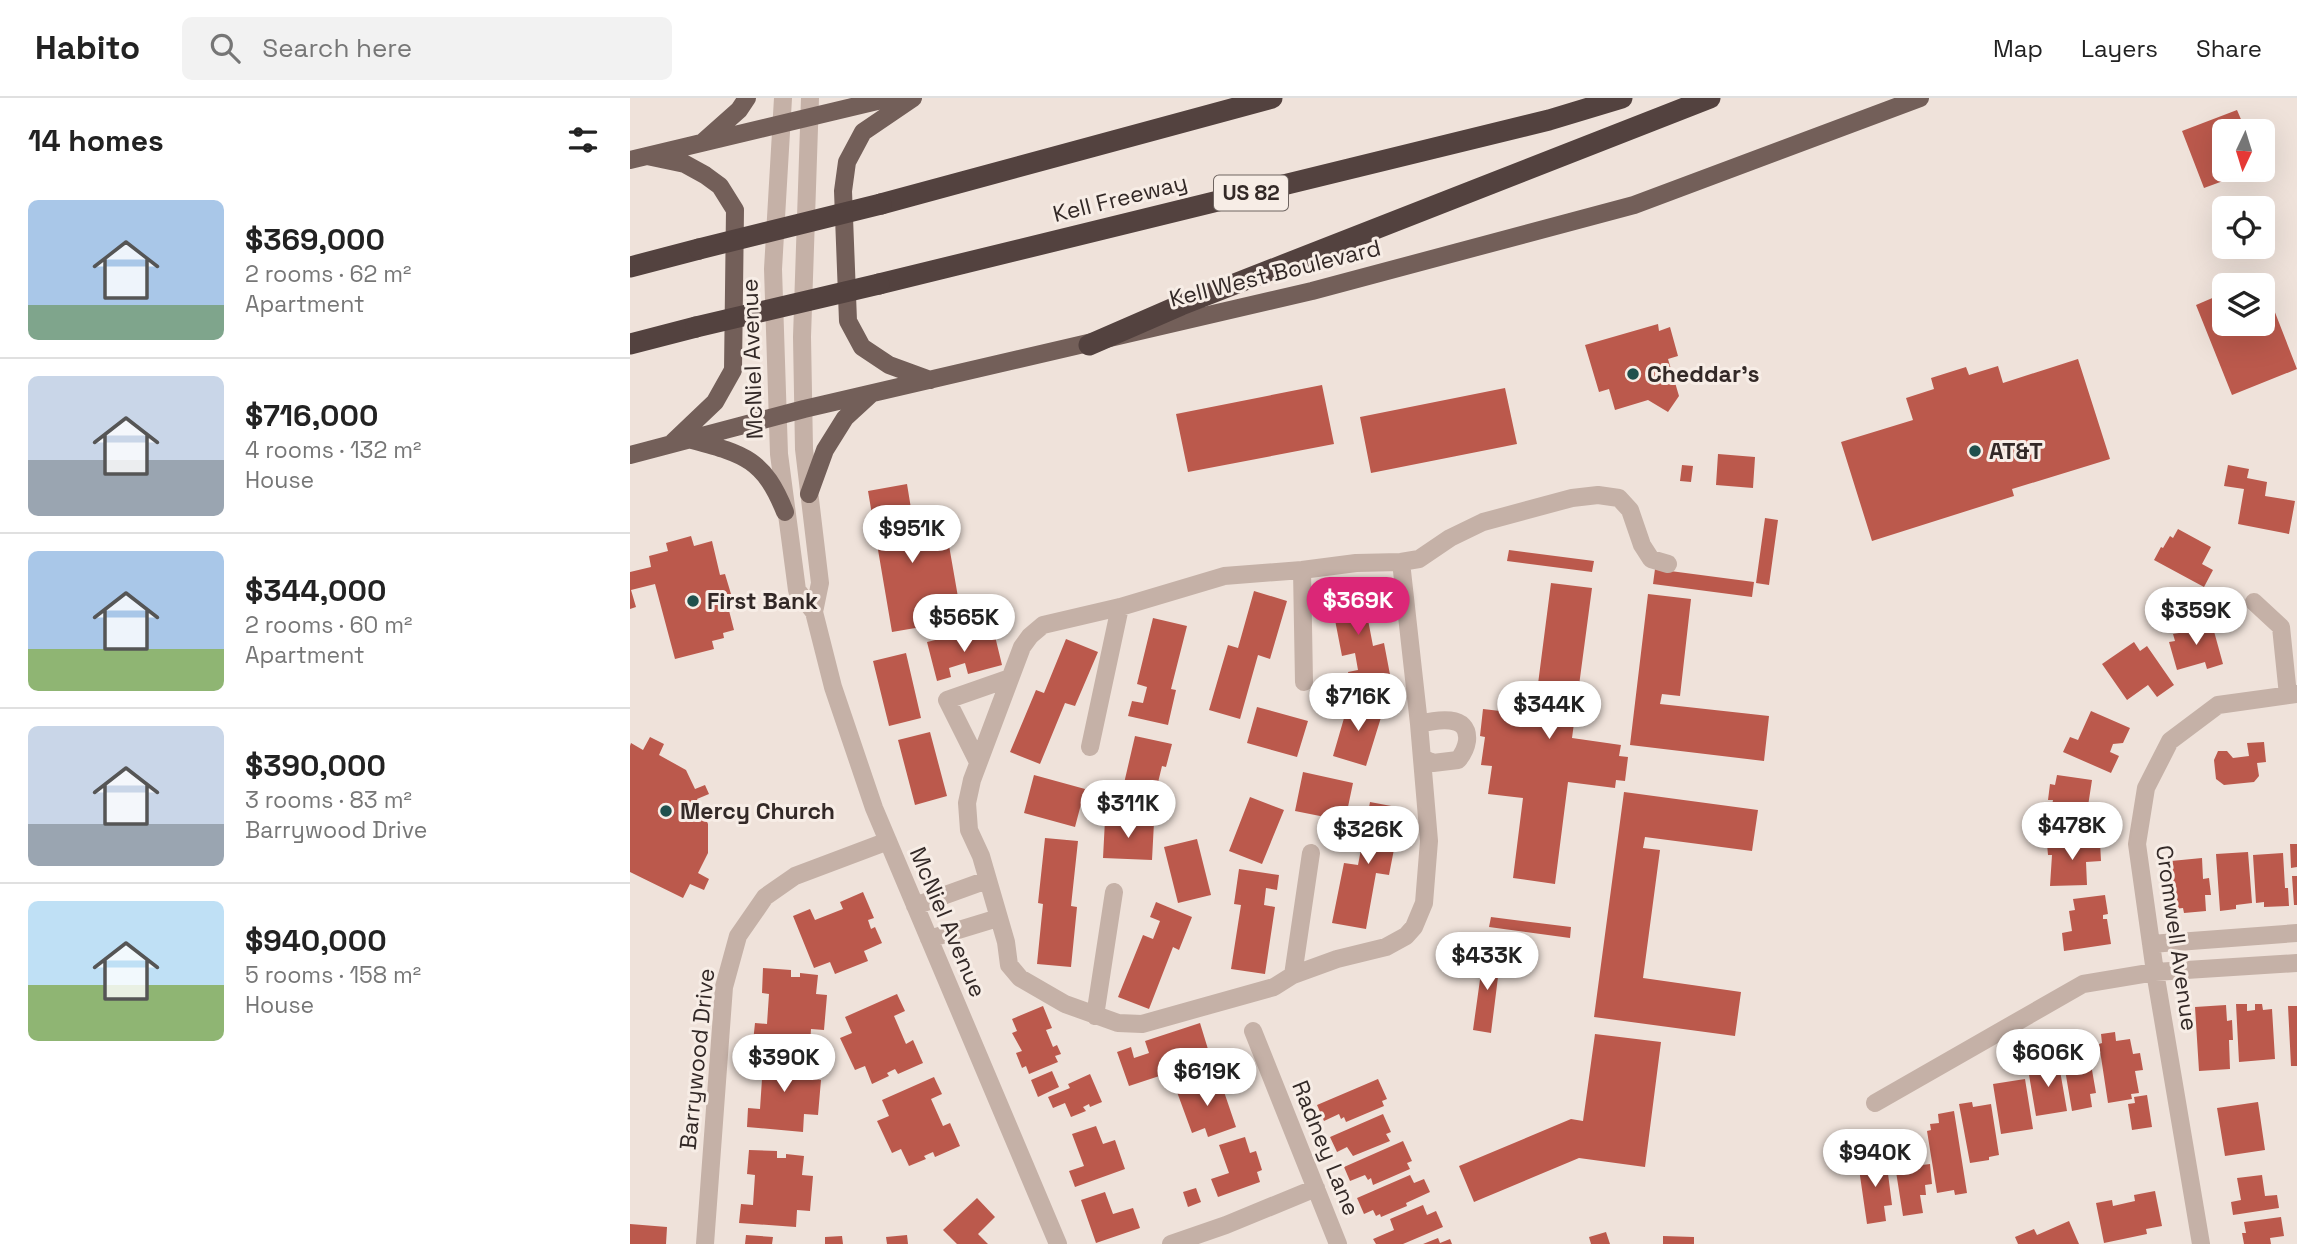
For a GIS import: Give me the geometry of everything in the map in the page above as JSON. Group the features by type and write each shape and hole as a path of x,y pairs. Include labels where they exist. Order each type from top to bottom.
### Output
{"highway":[{"path":"630,267 881,204 1272,98"},
{"name":"Kell Freeway","path":"630,344 1549,120 1622,98"},
{"path":"1088,345 1194,300 1710,98"}],"main road":[{"path":"701,143 740,110 747,98"},
{"path":"861,98 889,98"},
{"path":"639,158 889,98"},
{"path":"913,98 863,132 847,162 842,191 848,321 862,347 889,365 930,380"},
{"name":"Kell West Boulevard","path":"630,455 777,415 1088,345 1334,285 1634,205 1920,98"},
{"path":"639,158 685,164 720,186 735,210 733,370 715,402 670,444"},
{"path":"809,494 825,450 845,418 872,393"},
{"path":"688,439 736,452 758,467 775,487 785,512"}],"street":[{"name":"McNiel Avenue","path":"783,98 774,269 777,415 785,512 797,590 814,612 832,687 874,808 1058,1244"},
{"name":"McNiel Avenue","path":"810,98 802,337 804,449 820,583 814,612"},
{"path":"1401,562 1429,841 1424,904 1414,927 1406,936 1386,947 1337,959 1293,975 1274,987 1142,1024 1118,1023 1095,1016 1065,1004 1020,978 1009,965 1006,942 967,816 971,780 1022,647 1043,625 1120,607 1224,576 1419,559 1450,538 1483,522 1572,498 1598,495 1619,498 1630,510 1642,545 1651,559 1668,564"},
{"path":"1302,570 1304,682"},
{"path":"2254,602 2281,627 2293,695"},
{"path":"1090,747 1120,607"},
{"path":"978,762 947,700 1010,678"},
{"name":"Cromwell Avenue","path":"2201,1244 2155,972 2137,844 2146,788 2171,741 2218,705 2293,695"},
{"path":"1419,723 1435,720 1457,722 1464,727 1467,735 1463,754 1458,760 1441,763 1422,758"},
{"name":"Barrywood Drive","path":"705,1244 724,987 738,936 765,897 795,876 888,841"},
{"path":"1293,975 1311,853"},
{"path":"915,906 987,880"},
{"path":"1095,1016 1114,892"},
{"path":"929,939 998,918"},
{"path":"2151,944 2297,933"},
{"path":"1875,1103 2083,984 2155,972 2297,963"},
{"name":"Radney Lane","path":"1254,1031 1338,1244"},
{"path":"1171,1244 1316,1188"}],"building":[{"path":"2237,110 2241,119 2213,119"},
{"path":"2212,120 2212,182 2220,182 2204,188 2182,131"},
{"path":"2212,298 2212,336 2275,336 2275,312 2297,369 2232,395 2196,305"},
{"name":"Cheddar's","path":"1658,324 1659,331 1670,327 1678,356 1668,359 1679,396 1668,412 1648,400 1615,410 1609,389 1599,392 1585,345"},
{"name":"AT&T","path":"2078,359 2110,459 2012,489 2014,496 1872,541 1841,442 1913,420 1906,398 1934,389 1931,378 1966,367 1969,375 1998,366 2003,383"},
{"path":"1322,385 1334,444 1188,472 1176,414"},
{"path":"1505,388 1517,444 1371,473 1360,417"},
{"path":"1718,454 1755,457 1753,488 1716,485"},
{"path":"1682,465 1693,466 1691,482 1680,481"},
{"path":"2228,465 2249,469 2247,478 2267,482 2265,496 2295,501 2289,534 2238,524 2244,489 2224,486"},
{"path":"907,484 916,539 947,534 962,620 892,632 868,491"},
{"path":"1765,518 1778,520 1769,585 1756,583"},
{"path":"2178,529 2211,547 2202,564 2213,570 2204,587 2154,560 2161,547 2163,548 2170,536 2173,538"},
{"name":"First Bank","path":"691,536 694,546 712,541 720,575 725,574 731,594 725,595 734,630 723,633 724,638 712,641 714,649 675,659 655,584 631,590 636,607 630,609 630,572 651,567 649,556 668,551 666,543"},
{"path":"1509,550 1594,561 1592,572 1507,561"},
{"path":"1655,569 1754,582 1752,597 1653,584"},
{"path":"1361,583 1373,646 1384,643 1391,680 1351,688 1348,672 1358,670 1355,653 1342,656 1329,589"},
{"path":"1551,583 1592,588 1572,738 1621,745 1619,756 1628,757 1625,781 1616,780 1615,788 1568,782 1555,884 1513,878 1523,798 1488,794 1492,766 1481,765 1485,737 1480,736 1483,709 1534,715"},
{"path":"1254,591 1287,601 1270,659 1258,655 1240,719 1209,710 1228,645 1238,648"},
{"path":"1648,594 1691,599 1680,696 1662,694 1660,704 1769,716 1764,761 1630,745"},
{"path":"1153,618 1187,626 1171,689 1176,690 1168,725 1128,716 1132,701 1143,703 1147,687 1137,684"},
{"path":"2191,622 2193,629 2212,624 2223,664 2207,669 2205,662 2177,670 2169,642 2175,641 2173,634 2179,633 2177,626"},
{"path":"994,632 1002,665 968,674 965,663 949,668 951,677 937,681 927,642 960,634 962,641"},
{"path":"1066,639 1098,652 1075,706 1065,703 1040,764 1010,752 1036,690 1044,693"},
{"path":"2134,642 2140,651 2147,646 2174,685 2157,697 2148,685 2127,700 2102,664"},
{"path":"906,653 921,718 889,726 873,661"},
{"path":"1349,701 1383,711 1366,766 1333,756"},
{"path":"1257,707 1308,721 1297,757 1247,743"},
{"path":"2091,711 2130,728 2123,743 2113,744 2110,752 2119,756 2111,773 2063,752 2070,737 2078,740"},
{"path":"930,732 947,796 915,805 898,740"},
{"path":"1135,736 1172,744 1166,767 1162,766 1154,799 1122,792"},
{"name":"Mercy Church","path":"650,737 664,744 659,755 686,770 695,789 705,785 709,794 697,799 708,824 708,853 698,873 709,879 704,890 690,884 683,898 630,872 630,746 631,743 643,750"},
{"path":"2264,742 2266,762 2257,763 2259,776 2254,782 2224,785 2216,779 2214,760 2218,751 2227,751 2233,758 2249,756 2247,743"},
{"path":"1303,772 1353,783 1345,821 1295,811"},
{"path":"1034,775 1085,789 1075,827 1024,813"},
{"path":"2057,775 2092,780 2088,806 2102,808 2099,828 2049,821 2053,800 2048,800 2050,784 2055,785"},
{"path":"1624,792 1758,810 1752,851 1645,837 1643,848 1660,850 1643,978 1741,992 1735,1036 1594,1017"},
{"path":"1250,797 1284,810 1262,864 1229,851"},
{"path":"1370,802 1402,808 1389,875 1376,873 1366,929 1332,923 1344,863 1358,865"},
{"path":"1105,820 1154,822 1152,860 1103,858"},
{"path":"1045,838 1078,841 1071,906 1077,907 1071,967 1037,964 1043,904 1038,903"},
{"path":"1197,839 1211,895 1178,903 1164,847"},
{"path":"2100,842 2101,861 2086,862 2087,885 2050,886 2052,855 2048,855 2047,844"},
{"path":"2290,844 2297,844 2297,867 2291,868"},
{"path":"2248,852 2252,903 2220,911 2216,854"},
{"path":"2283,853 2289,906 2264,907 2264,902 2256,903 2253,855"},
{"path":"2202,858 2203,879 2209,878 2211,895 2205,895 2206,911 2184,913 2183,908 2174,909 2171,861"},
{"path":"1239,869 1279,875 1277,890 1266,888 1264,905 1275,907 1265,974 1231,969 1241,905 1234,904"},
{"path":"2292,876 2297,876 2297,905 2294,905"},
{"path":"863,892 874,918 868,920 871,929 875,927 882,943 864,951 868,961 835,974 830,962 814,968 793,916 810,909 815,920 843,909 840,902"},
{"path":"2105,895 2108,914 2103,915 2103,919 2107,919 2111,944 2064,951 2062,933 2072,931 2069,911 2075,910 2073,899"},
{"path":"1156,902 1192,917 1179,950 1173,947 1149,1009 1118,997 1143,935 1153,939 1160,921 1150,917"},
{"path":"1491,917 1571,927 1570,938 1489,927"},
{"path":"1484,951 1501,953 1491,1033 1473,1030"},
{"path":"763,968 791,970 791,977 800,977 800,973 818,975 816,994 827,995 824,1030 811,1029 810,1046 753,1042 755,1023 767,1024 769,994 762,993"},
{"path":"897,994 905,1011 894,1016 906,1044 913,1040 923,1063 898,1074 895,1069 887,1073 889,1076 872,1084 865,1066 855,1070 840,1038 852,1033 845,1017"},
{"path":"2236,1004 2247,1004 2247,1011 2255,1010 2255,1004 2262,1004 2263,1010 2272,1009 2275,1059 2239,1062"},
{"path":"2226,1005 2227,1021 2232,1020 2233,1040 2229,1040 2230,1069 2199,1071 2195,1007"},
{"path":"1043,1006 1052,1028 1046,1030 1053,1047 1057,1045 1061,1054 1055,1056 1058,1062 1029,1074 1026,1066 1022,1068 1016,1053 1022,1051 1012,1033 1017,1031 1012,1019"},
{"path":"2288,1006 2297,1006 2297,1066 2291,1066"},
{"path":"1200,1023 1211,1059 1129,1086 1117,1052 1131,1047 1134,1058 1149,1053 1145,1041"},
{"path":"2115,1032 2116,1041 2130,1039 2133,1054 2140,1053 2143,1070 2135,1071 2139,1093 2131,1094 2132,1099 2108,1103 2099,1044 2102,1043 2101,1034"},
{"path":"1595,1034 1661,1042 1645,1167 1579,1158 1474,1202 1459,1166 1571,1119 1583,1121"},
{"path":"2088,1047 2096,1093 2090,1094 2092,1107 2072,1111 2062,1052"},
{"path":"757,1054 784,1056 784,1062 793,1063 793,1059 811,1060 810,1079 821,1080 818,1115 804,1114 803,1132 747,1127 748,1108 760,1109 762,1079 755,1079"},
{"path":"2058,1059 2067,1111 2036,1116 2028,1069 2042,1067 2041,1062"},
{"path":"1052,1071 1059,1087 1038,1097 1031,1080"},
{"path":"1090,1074 1102,1102 1090,1107 1089,1104 1083,1107 1086,1111 1071,1117 1065,1103 1053,1108 1048,1097 1070,1088 1068,1084"},
{"path":"934,1077 942,1094 931,1099 943,1126 950,1123 960,1146 935,1157 933,1152 924,1156 926,1159 909,1166 901,1149 892,1153 877,1121 889,1116 882,1100"},
{"path":"1219,1077 1236,1127 1208,1137 1205,1128 1192,1133 1177,1092"},
{"path":"1378,1079 1387,1099 1382,1101 1384,1106 1346,1122 1339,1114 1324,1121 1317,1105"},
{"path":"2025,1079 2033,1129 2001,1134 1993,1084"},
{"path":"2147,1095 2152,1127 2132,1130 2128,1104 2135,1103 2134,1097"},
{"path":"1972,1102 1973,1107 1991,1104 1999,1155 1989,1157 1989,1160 1970,1163 1959,1104"},
{"path":"2258,1102 2265,1150 2225,1156 2217,1108"},
{"path":"1954,1111 1967,1193 1955,1195 1954,1190 1937,1193 1927,1131 1931,1130 1930,1124 1939,1123 1938,1114"},
{"path":"1383,1114 1391,1132 1386,1134 1390,1141 1353,1156 1347,1147 1337,1152 1330,1137"},
{"path":"1096,1126 1103,1144 1115,1140 1125,1169 1075,1187 1069,1171 1084,1166 1072,1134"},
{"path":"1245,1137 1250,1153 1256,1151 1262,1170 1257,1172 1260,1182 1218,1197 1211,1179 1229,1173 1219,1145"},
{"path":"1403,1141 1412,1161 1407,1163 1410,1169 1373,1185 1371,1178 1368,1180 1365,1175 1350,1181 1344,1167"},
{"path":"749,1150 777,1151 777,1158 786,1158 786,1154 804,1156 802,1175 813,1176 810,1211 797,1210 796,1227 739,1223 741,1204 753,1205 755,1175 747,1174"},
{"path":"1920,1150 1922,1165 1930,1164 1932,1184 1925,1185 1926,1195 1920,1195 1923,1213 1903,1216 1894,1159 1904,1157 1903,1153"},
{"path":"1886,1158 1892,1205 1884,1206 1886,1221 1867,1224 1858,1162"},
{"path":"1410,1175 1414,1183 1424,1179 1430,1192 1381,1217 1380,1214 1376,1216 1373,1210 1364,1214 1357,1198"},
{"path":"2262,1175 2265,1196 2277,1195 2279,1208 2233,1215 2231,1202 2241,1200 2237,1178"},
{"path":"1196,1188 1201,1202 1188,1207 1183,1192"},
{"path":"2155,1191 2162,1226 2146,1229 2147,1234 2104,1243 2096,1203 2112,1200 2113,1206 2135,1201 2134,1195"},
{"path":"1105,1192 1113,1214 1133,1208 1140,1228 1096,1243 1081,1200"},
{"path":"977,1198 995,1217 978,1234 988,1244 957,1244 943,1230"},
{"path":"1423,1205 1427,1215 1436,1211 1443,1227 1403,1244 1376,1244 1373,1239 1394,1230 1390,1219"},
{"path":"2281,1217 2284,1236 2270,1238 2271,1244 2244,1244 2244,1222"},
{"path":"2069,1221 2079,1244 2018,1244 2015,1237 2034,1229 2037,1235"},
{"path":"630,1224 667,1227 666,1244 630,1244"},
{"path":"1606,1232 1610,1244 1591,1244 1589,1237"},
{"path":"746,1235 773,1237 772,1244 745,1244"},
{"path":"907,1235 908,1244 887,1244 886,1237"},
{"path":"842,1236 843,1244 825,1244 825,1237"},
{"path":"1663,1236 1694,1237 1694,1244 1663,1244"},
{"path":"1438,1238 1440,1243 1450,1239 1452,1244 1423,1244"}],"place":[{"name":"Cheddar's","path":"1633,374"},
{"name":"AT&T","path":"1975,451"},
{"name":"First Bank","path":"693,601"},
{"name":"Mercy Church","path":"666,811"}]}
